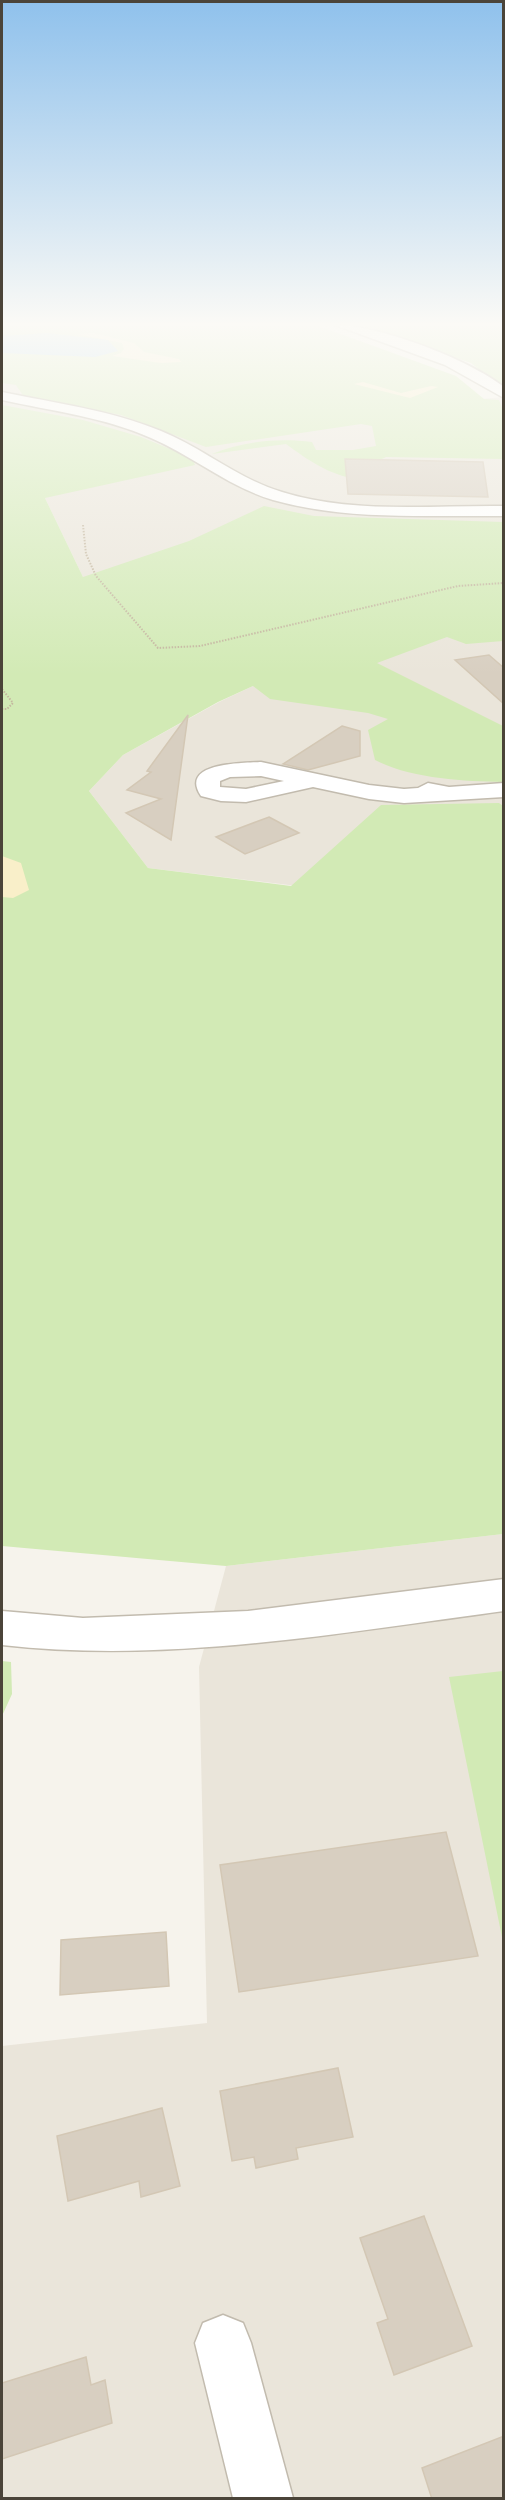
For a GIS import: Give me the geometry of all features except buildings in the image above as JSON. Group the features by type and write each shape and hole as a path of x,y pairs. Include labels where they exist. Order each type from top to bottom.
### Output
{"street":[{"path":"171,442 278,496 310,503 369,508 504,511"},
{"path":"308,781 404,796 504,790"},
{"path":"391,784 449,794"},
{"path":"2,1628 83,1635 248,1628 504,1594"},
{"path":"223,2343 264,2499"}],"path":[{"path":"83,525 86,554 96,576 158,648 200,646 458,586 504,583"},
{"path":"2,689 10,696 13,703 7,709 2,709"}],"shaded area":[{"path":"2,442 503,442 503,581 83,577 45,498 2,476"},
{"path":"503,616 503,911 148,868 89,791 123,755 219,702 253,686"},
{"path":"503,1534 503,2498 2,2498 2,2046 207,2023 199,1667 226,1566"}],"green space":[{"path":"2,442 152,442 192,458 195,465 45,498 83,577 189,541 264,506 314,516 503,522 503,641 466,644 447,637 377,663 503,726 503,782 438,778 389,766 375,760 368,730 388,719 368,713 270,699 253,686 218,702 123,755 89,791 148,868 291,886 381,805 499,803 503,806 503,1534 226,1566 2,1546"},
{"path":"192,442 242,442 206,447"},
{"path":"266,442 312,442 316,450 353,450 376,446 375,442 503,442 503,459 386,457 369,465 357,479 328,470 286,444 212,454 249,443"},
{"path":"2,1661 11,1662 12,1694 2,1716"},
{"path":"504,1671 503,1942 449,1677"}],"sand":[{"path":"2,856 21,863 29,890 13,898 2,897"}]}
